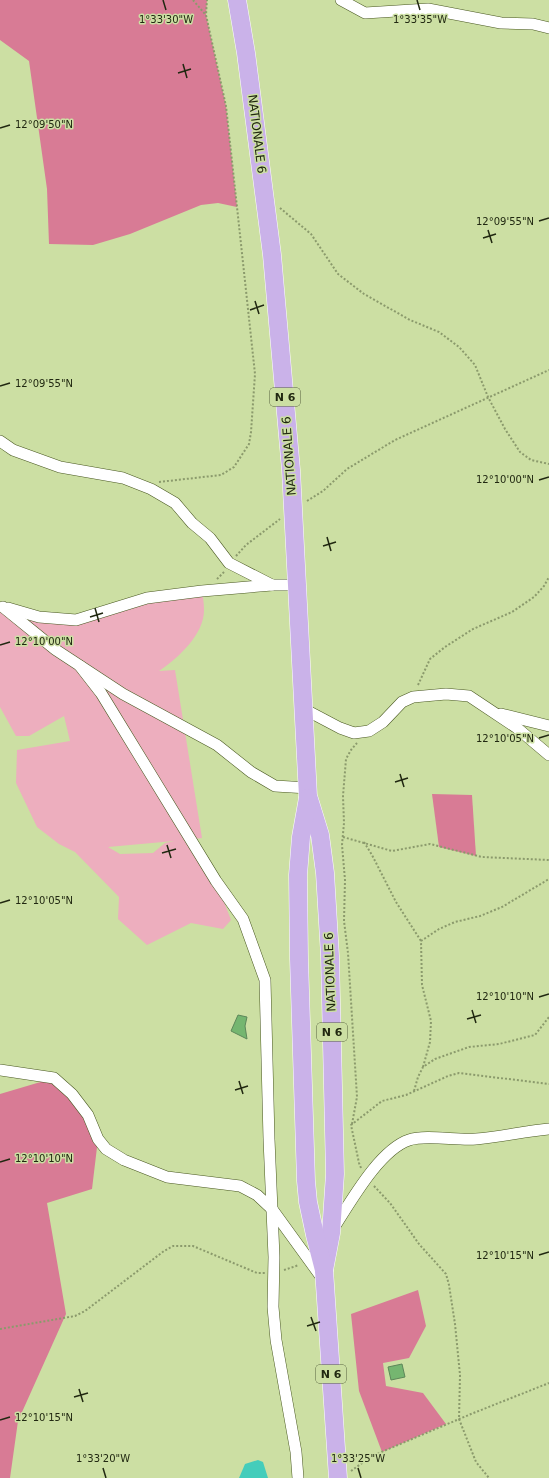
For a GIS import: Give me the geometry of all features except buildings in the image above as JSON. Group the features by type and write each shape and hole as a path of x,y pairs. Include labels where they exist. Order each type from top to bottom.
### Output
{"main road":[{"name":"NATIONALE 6","path":"237,0 246,53 272,255 291,470 308,792 301,837 298,875 302,1082 306,1181 308,1202 315,1235 320,1271 342,1476"},
{"name":"NATIONALE 6","path":"308,792 320,834 325,873 330,956 335,1174 331,1233 320,1271"}],"street":[{"path":"341,0 365,13 428,9 501,23 533,24 549,28"},
{"path":"0,441 13,450 60,467 123,478 151,489 175,504 192,523 210,538 229,563 272,585"},
{"path":"2,606 39,617 76,620 147,598 202,591 272,585 297,585"},
{"path":"2,606 56,650 123,694 217,745 251,772 275,786 308,792"},
{"path":"80,666 101,693 216,881 243,919 265,980 274,1274 273,1308 276,1340 296,1452 298,1478"},
{"path":"304,709 340,728 354,733 369,731 383,722 402,702 413,697 446,694 469,696 517,728 549,755"},
{"path":"492,712 549,726"},
{"path":"0,1070 54,1078 72,1094 88,1115 98,1139 106,1149 124,1160 167,1177 240,1186 256,1196 272,1210 320,1271"},
{"path":"331,1233 375,1167 396,1148 409,1140 422,1138 476,1139 549,1129"}],"path":[{"path":"193,0 206,15"},
{"path":"138,484 221,475 234,467 249,444 251,432 255,374 226,106 206,15 207,0"},
{"path":"264,194 311,234 338,274 364,294 410,320 439,332 459,348 475,365 488,397 504,429 520,452 531,460 549,464"},
{"path":"202,591 222,574 229,563 246,545 293,509 324,491 347,469 395,440 549,370"},
{"path":"413,697 430,659 445,647 473,629 512,612 534,597 544,586 549,577"},
{"path":"369,731 351,750 346,759 342,796 344,823 342,845 345,880 344,921 348,954 357,1097 351,1125 359,1163 367,1179 390,1203 419,1244 446,1274 449,1286 460,1375 459,1419 476,1462 489,1478"},
{"path":"343,836 392,851 430,844 482,857 549,860"},
{"path":"364,842 396,902 420,941 422,985 431,1021 430,1042 414,1091"},
{"path":"420,941 439,929 455,922 480,916 502,907 549,879"},
{"path":"422,1066 435,1059 469,1047 499,1044 535,1035 549,1017"},
{"path":"351,1125 382,1101 406,1095 448,1076 459,1073 549,1084"},
{"path":"0,1329 75,1316 85,1311 164,1251 173,1246 193,1246 257,1273 274,1274 320,1271"},
{"path":"342,1476 372,1456 549,1383"}],"shaded area":[{"path":"0,0 207,0 206,15 226,106 237,207 218,203 201,205 130,234 93,245 49,244 47,189 29,61 0,40"},
{"path":"202,591 204,610 200,628 195,637 182,653 159,671 175,670 202,838 186,840 216,881 231,920 223,929 191,923 147,945 118,919 119,897 75,852 59,844 37,827 16,783 17,750 70,741 64,716 29,736 16,736 0,707 0,612 76,620","holes":["174,841 165,843 153,853 120,854 108,847"]},
{"path":"432,794 472,795 476,856 439,847"},
{"path":"54,1078 72,1094 98,1139 92,1189 47,1203 66,1314 18,1421 10,1478 0,1478 0,1094"},
{"path":"418,1290 426,1326 409,1358 383,1363 386,1386 423,1393 446,1424 382,1452 359,1391 351,1314"}],"water":[{"path":"258,1460 263,1462 268,1478 239,1478 245,1464"}]}
